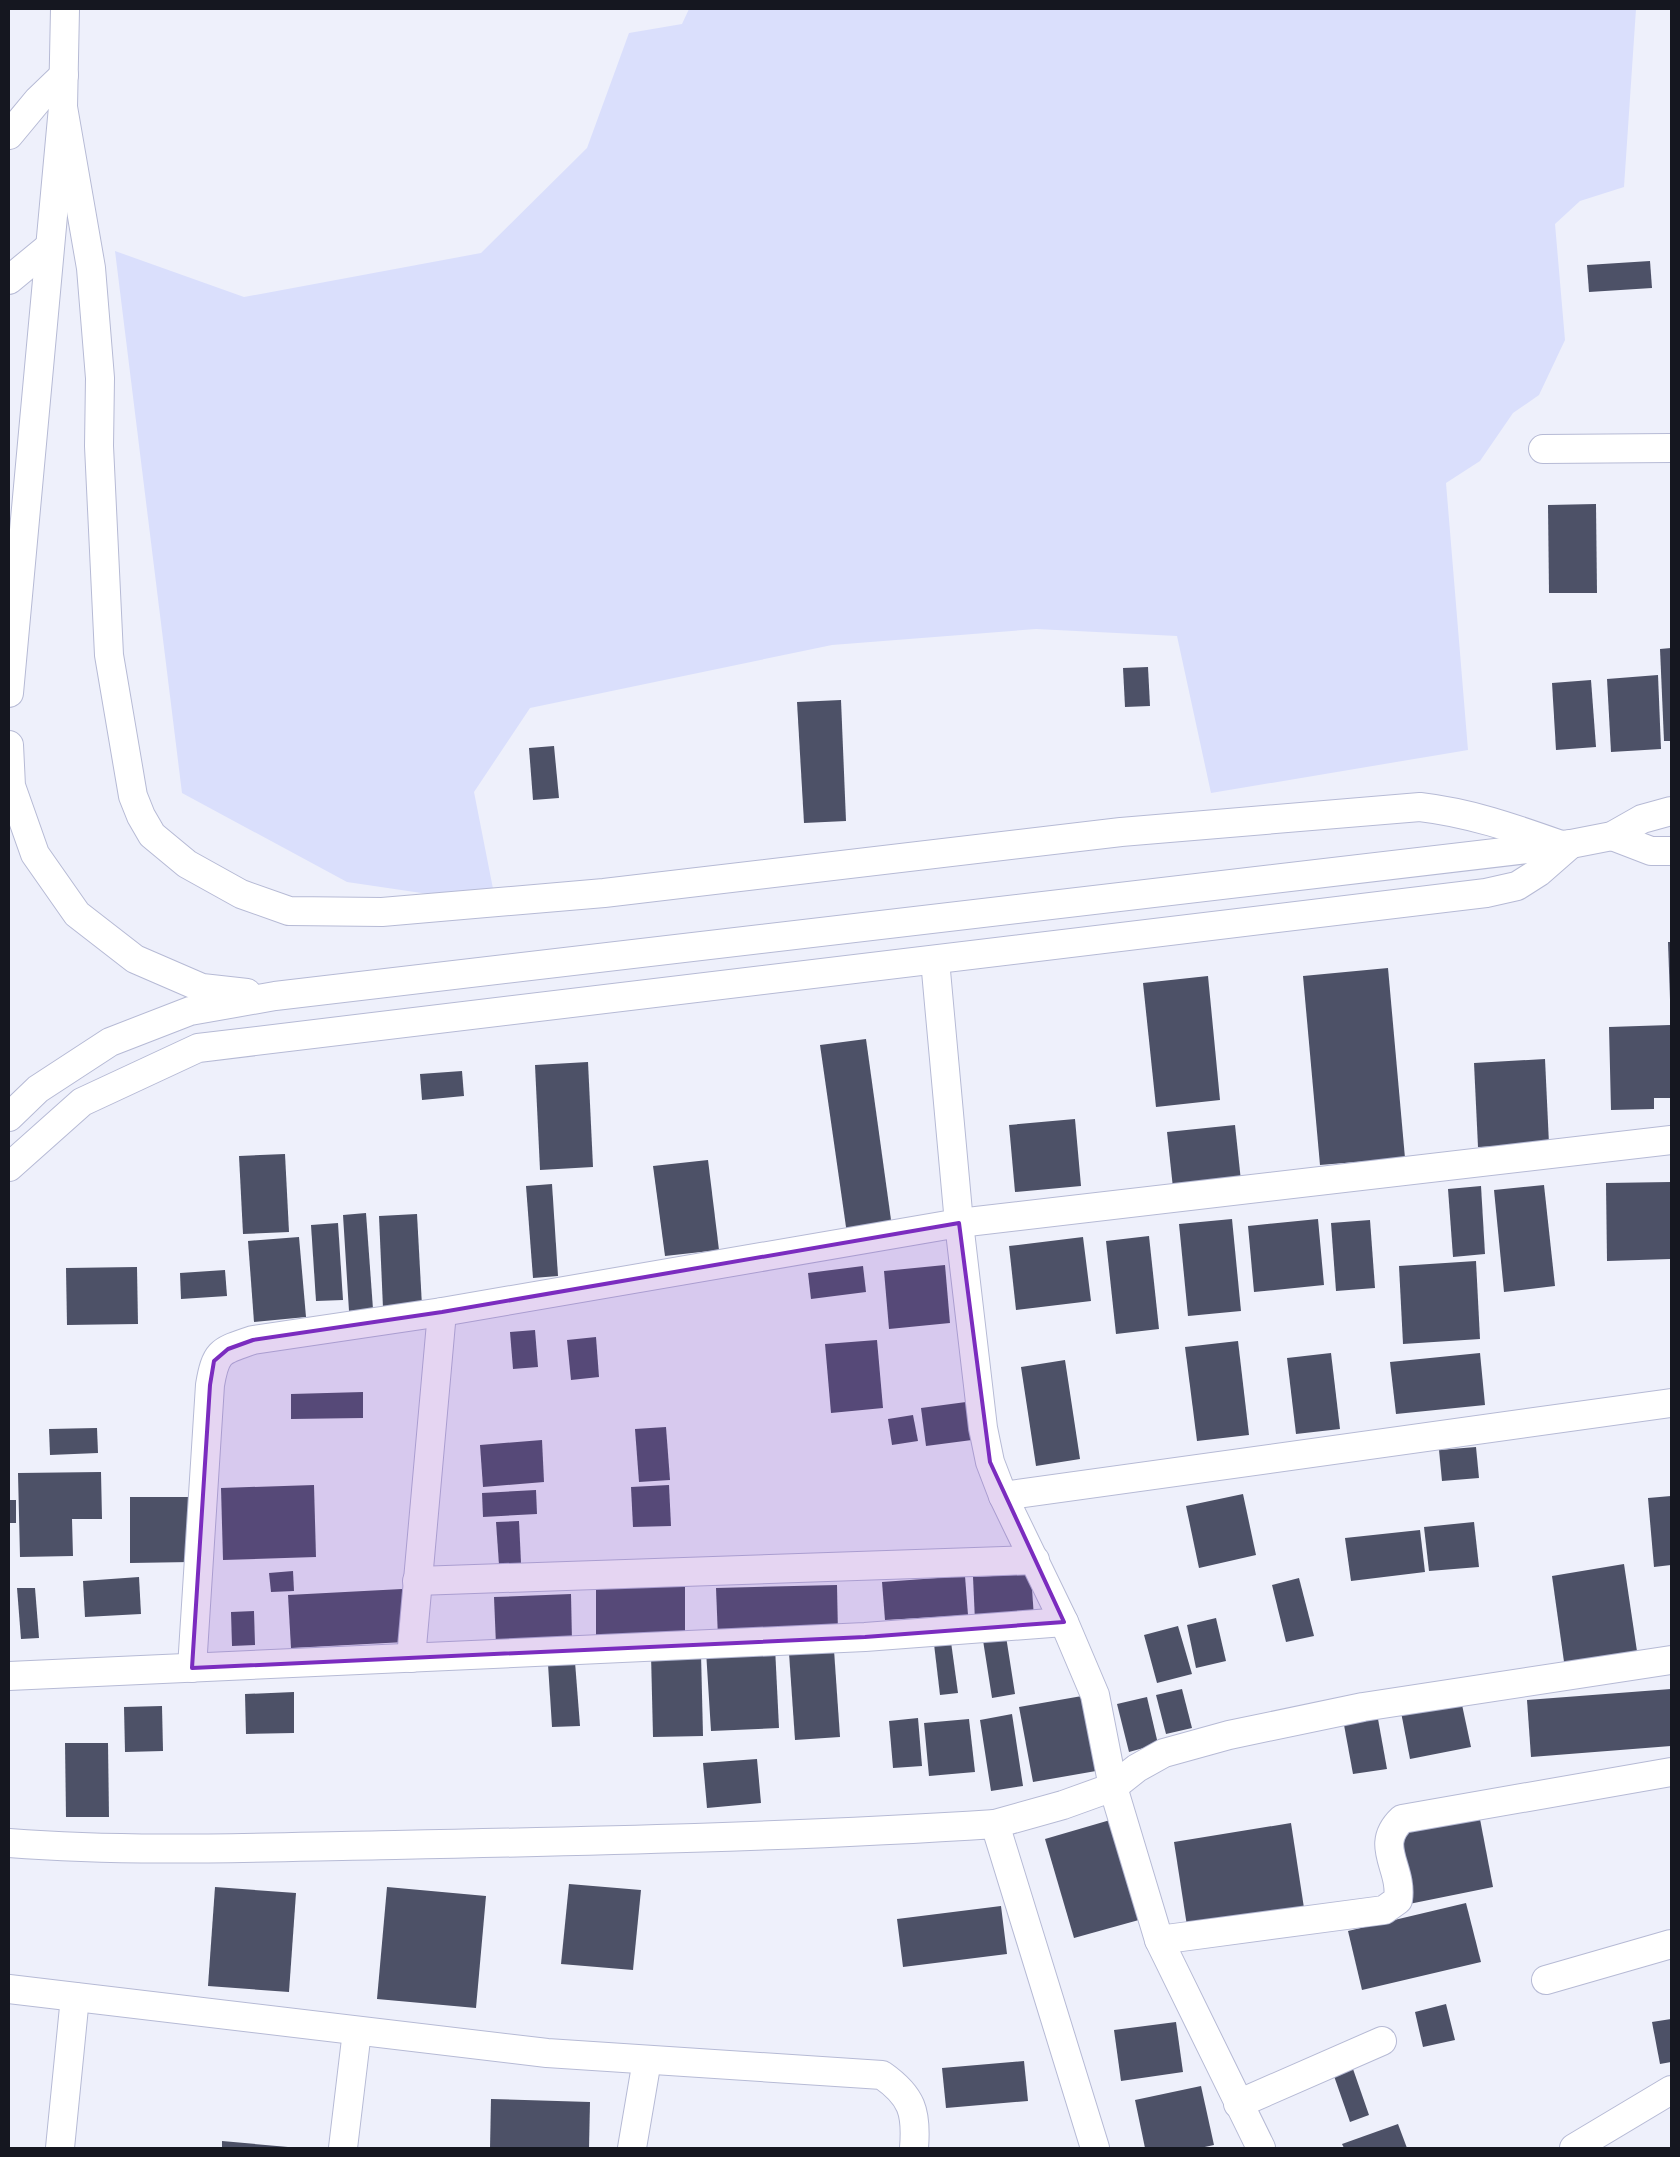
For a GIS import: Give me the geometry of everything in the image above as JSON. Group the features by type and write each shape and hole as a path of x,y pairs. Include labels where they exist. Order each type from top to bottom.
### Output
{"street":[{"path":"9,693 63,107 65,9"},
{"path":"9,135 38,100 64,75"},
{"path":"63,107 91,268 100,378 98,446 110,655 133,796 141,816 152,835 187,864 241,894 289,911 382,912 604,893 1121,832 1420,807 1460,812 1566,844"},
{"path":"9,280 49,247"},
{"path":"1543,449 1671,448"},
{"path":"9,745 11,786 35,854 78,914 135,960 202,988 275,996"},
{"path":"9,1117 38,1089 110,1042 190,1012 275,996 1566,844 1612,836 1642,819 1671,812"},
{"path":"1612,836 1651,851 1671,851"},
{"path":"9,1167 82,1102 198,1048 1486,893 1517,886 1539,872 1566,844"},
{"path":"935,960 959,1223 983,1428 990,1462 1003,1496 1064,1622 1095,1695 1114,1787 1159,1940 1261,2148"},
{"path":"192,1668 210,1394 214,1361 228,1349 253,1340 442,1312 959,1223 1671,1140"},
{"path":"411,1658 442,1312"},
{"path":"1003,1496 1671,1402"},
{"path":"417,1581 1035,1560"},
{"path":"9,1676 865,1637 1064,1622"},
{"path":"9,1843 154,1849 534,1842 893,1830 994,1824 1062,1805 1114,1787 1136,1768 1164,1753 1229,1734 1363,1707 1671,1660"},
{"path":"1159,1940 1384,1910 1398,1900 1400,1887 1388,1845 1392,1829 1402,1819 1671,1772"},
{"path":"994,1824 1095,2148"},
{"path":"1546,1980 1671,1944"},
{"path":"9,1989 546,2053 882,2075 901,2088 908,2100 916,2125 914,2148"},
{"path":"60,2148 75,1997"},
{"path":"343,2148 357,2031"},
{"path":"1238,2104 1382,2041"},
{"path":"632,2148 647,2060"},
{"path":"1574,2148 1671,2090"}],"highlighted area":[{"path":"959,1223 990,1462 1064,1622 865,1637 192,1668 210,1385 214,1361 228,1349 253,1340 442,1312"}],"shaded area":[{"path":"689,9 1636,9 1624,187 1580,201 1555,224 1565,340 1539,395 1513,413 1480,461 1446,483 1468,750 1211,793 1177,636 1036,629 832,645 530,708 474,792 496,904 347,882 182,793 115,251 244,297 481,253 587,148 629,33 682,24"}],"building":[{"path":"1650,261 1652,288 1589,292 1587,265"},
{"path":"1596,504 1597,593 1549,593 1548,505"},
{"path":"1671,648 1671,741 1664,741 1660,649"},
{"path":"1148,667 1150,706 1125,707 1123,668"},
{"path":"1658,675 1661,749 1611,752 1607,679"},
{"path":"1591,680 1596,747 1556,750 1552,683"},
{"path":"841,700 846,821 804,823 797,702"},
{"path":"554,746 559,798 533,800 529,748"},
{"path":"1668,942 1671,942 1671,999 1670,999"},
{"path":"1388,968 1405,1158 1320,1165 1303,976"},
{"path":"1208,976 1220,1100 1156,1107 1143,983"},
{"path":"1670,1025 1671,1098 1654,1098 1654,1109 1611,1110 1609,1027"},
{"path":"866,1039 892,1227 847,1234 820,1045"},
{"path":"1545,1059 1549,1144 1478,1147 1474,1063"},
{"path":"588,1062 593,1167 540,1170 535,1065"},
{"path":"462,1071 464,1096 422,1100 420,1074"},
{"path":"1075,1119 1081,1186 1015,1192 1009,1125"},
{"path":"1235,1125 1241,1181 1173,1188 1167,1132"},
{"path":"285,1154 289,1232 243,1234 239,1156"},
{"path":"708,1160 719,1250 665,1256 653,1166"},
{"path":"1671,1182 1671,1259 1607,1261 1606,1183"},
{"path":"552,1184 558,1276 533,1278 526,1186"},
{"path":"1544,1185 1555,1286 1504,1292 1494,1190"},
{"path":"1481,1186 1485,1254 1453,1257 1448,1189"},
{"path":"366,1213 373,1309 349,1311 343,1215"},
{"path":"417,1214 422,1306 383,1308 379,1216"},
{"path":"1232,1219 1241,1311 1188,1316 1179,1224"},
{"path":"1318,1219 1324,1285 1254,1292 1248,1226"},
{"path":"1370,1220 1375,1288 1336,1291 1331,1223"},
{"path":"338,1223 343,1300 316,1301 311,1225"},
{"path":"1149,1236 1159,1329 1116,1334 1106,1241"},
{"path":"299,1237 306,1317 254,1322 248,1241"},
{"path":"1083,1237 1091,1301 1016,1310 1009,1246"},
{"path":"1476,1261 1480,1339 1403,1344 1399,1266"},
{"path":"945,1265 950,1323 889,1329 884,1271"},
{"path":"863,1266 866,1292 811,1299 808,1273"},
{"path":"137,1267 138,1324 67,1325 66,1268"},
{"path":"225,1270 227,1296 181,1299 180,1273"},
{"path":"535,1330 538,1367 513,1369 510,1332"},
{"path":"596,1337 599,1377 571,1380 567,1340"},
{"path":"877,1340 883,1408 831,1413 825,1344"},
{"path":"1238,1341 1249,1435 1197,1441 1185,1347"},
{"path":"1331,1353 1340,1429 1296,1434 1287,1358"},
{"path":"1480,1353 1485,1405 1396,1414 1390,1362"},
{"path":"1065,1360 1080,1459 1036,1466 1021,1367"},
{"path":"363,1392 363,1418 291,1419 291,1394"},
{"path":"966,1402 972,1440 926,1446 921,1408"},
{"path":"913,1415 918,1441 892,1445 888,1419"},
{"path":"666,1427 670,1480 639,1482 635,1429"},
{"path":"97,1428 98,1453 50,1455 49,1429"},
{"path":"542,1440 544,1482 483,1487 480,1445"},
{"path":"1476,1447 1479,1478 1442,1481 1439,1450"},
{"path":"101,1472 102,1519 72,1519 73,1556 20,1557 18,1473"},
{"path":"314,1485 316,1557 223,1560 221,1488"},
{"path":"669,1485 671,1526 633,1527 631,1487"},
{"path":"536,1490 537,1514 483,1517 482,1493"},
{"path":"1243,1494 1256,1555 1199,1568 1186,1506"},
{"path":"1671,1496 1671,1565 1654,1567 1648,1498"},
{"path":"130,1497 191,1497 191,1562 130,1563"},
{"path":"9,1500 16,1500 16,1523 9,1523"},
{"path":"519,1521 521,1563 499,1565 496,1522"},
{"path":"1474,1522 1479,1567 1429,1571 1424,1527"},
{"path":"1420,1530 1425,1572 1351,1581 1345,1538"},
{"path":"1624,1564 1638,1658 1565,1669 1552,1576"},
{"path":"293,1571 294,1591 271,1592 269,1573"},
{"path":"1031,1574 1034,1618 975,1621 973,1577"},
{"path":"965,1576 968,1615 885,1620 882,1582"},
{"path":"139,1577 141,1614 85,1617 83,1581"},
{"path":"1299,1578 1314,1636 1286,1642 1272,1585"},
{"path":"837,1585 838,1635 718,1638 716,1588"},
{"path":"596,1587 685,1587 685,1637 596,1638"},
{"path":"17,1588 35,1588 39,1638 21,1639"},
{"path":"402,1589 405,1642 291,1648 288,1595"},
{"path":"571,1594 572,1642 496,1645 494,1597"},
{"path":"254,1611 255,1645 232,1646 231,1612"},
{"path":"1216,1618 1226,1661 1196,1668 1187,1625"},
{"path":"1178,1626 1192,1674 1157,1683 1144,1635"},
{"path":"1005,1630 1015,1694 992,1698 982,1634"},
{"path":"951,1642 958,1693 940,1695 934,1644"},
{"path":"775,1647 779,1728 711,1731 706,1651"},
{"path":"834,1650 840,1737 795,1740 789,1653"},
{"path":"701,1653 703,1736 653,1737 651,1654"},
{"path":"575,1662 580,1726 552,1727 548,1664"},
{"path":"1182,1689 1192,1728 1166,1734 1156,1695"},
{"path":"1671,1689 1671,1746 1531,1757 1527,1700"},
{"path":"294,1692 294,1733 246,1734 245,1694"},
{"path":"1082,1696 1096,1771 1033,1782 1019,1707"},
{"path":"1147,1697 1158,1744 1129,1752 1117,1704"},
{"path":"1461,1700 1471,1747 1410,1759 1401,1712"},
{"path":"162,1706 163,1751 125,1752 124,1707"},
{"path":"1012,1714 1023,1786 991,1791 980,1720"},
{"path":"918,1718 922,1766 893,1768 889,1721"},
{"path":"969,1719 975,1772 929,1776 924,1723"},
{"path":"1378,1719 1387,1769 1353,1774 1344,1725"},
{"path":"65,1743 108,1743 109,1817 66,1817"},
{"path":"757,1759 761,1803 707,1808 703,1763"},
{"path":"1479,1814 1493,1887 1409,1904 1395,1831"},
{"path":"1117,1818 1146,1918 1074,1938 1045,1839"},
{"path":"1291,1823 1304,1908 1187,1926 1174,1842"},
{"path":"569,1884 641,1890 633,1970 561,1964"},
{"path":"215,1887 296,1893 289,1992 208,1986"},
{"path":"387,1887 486,1896 476,2008 377,1999"},
{"path":"1466,1903 1481,1962 1362,1990 1348,1931"},
{"path":"1001,1906 1007,1954 903,1967 897,1919"},
{"path":"1446,2004 1455,2040 1423,2047 1415,2012"},
{"path":"1671,2019 1671,2062 1660,2064 1652,2022"},
{"path":"1176,2022 1183,2072 1121,2081 1114,2030"},
{"path":"1024,2061 1028,2101 946,2108 942,2068"},
{"path":"1353,2069 1369,2115 1350,2122 1334,2076"},
{"path":"1201,2086 1214,2145 1200,2148 1145,2148 1135,2100"},
{"path":"491,2099 590,2102 589,2148 490,2148"},
{"path":"1398,2124 1407,2148 1344,2148 1342,2144"},
{"path":"222,2141 288,2147 288,2148 222,2148"}]}
